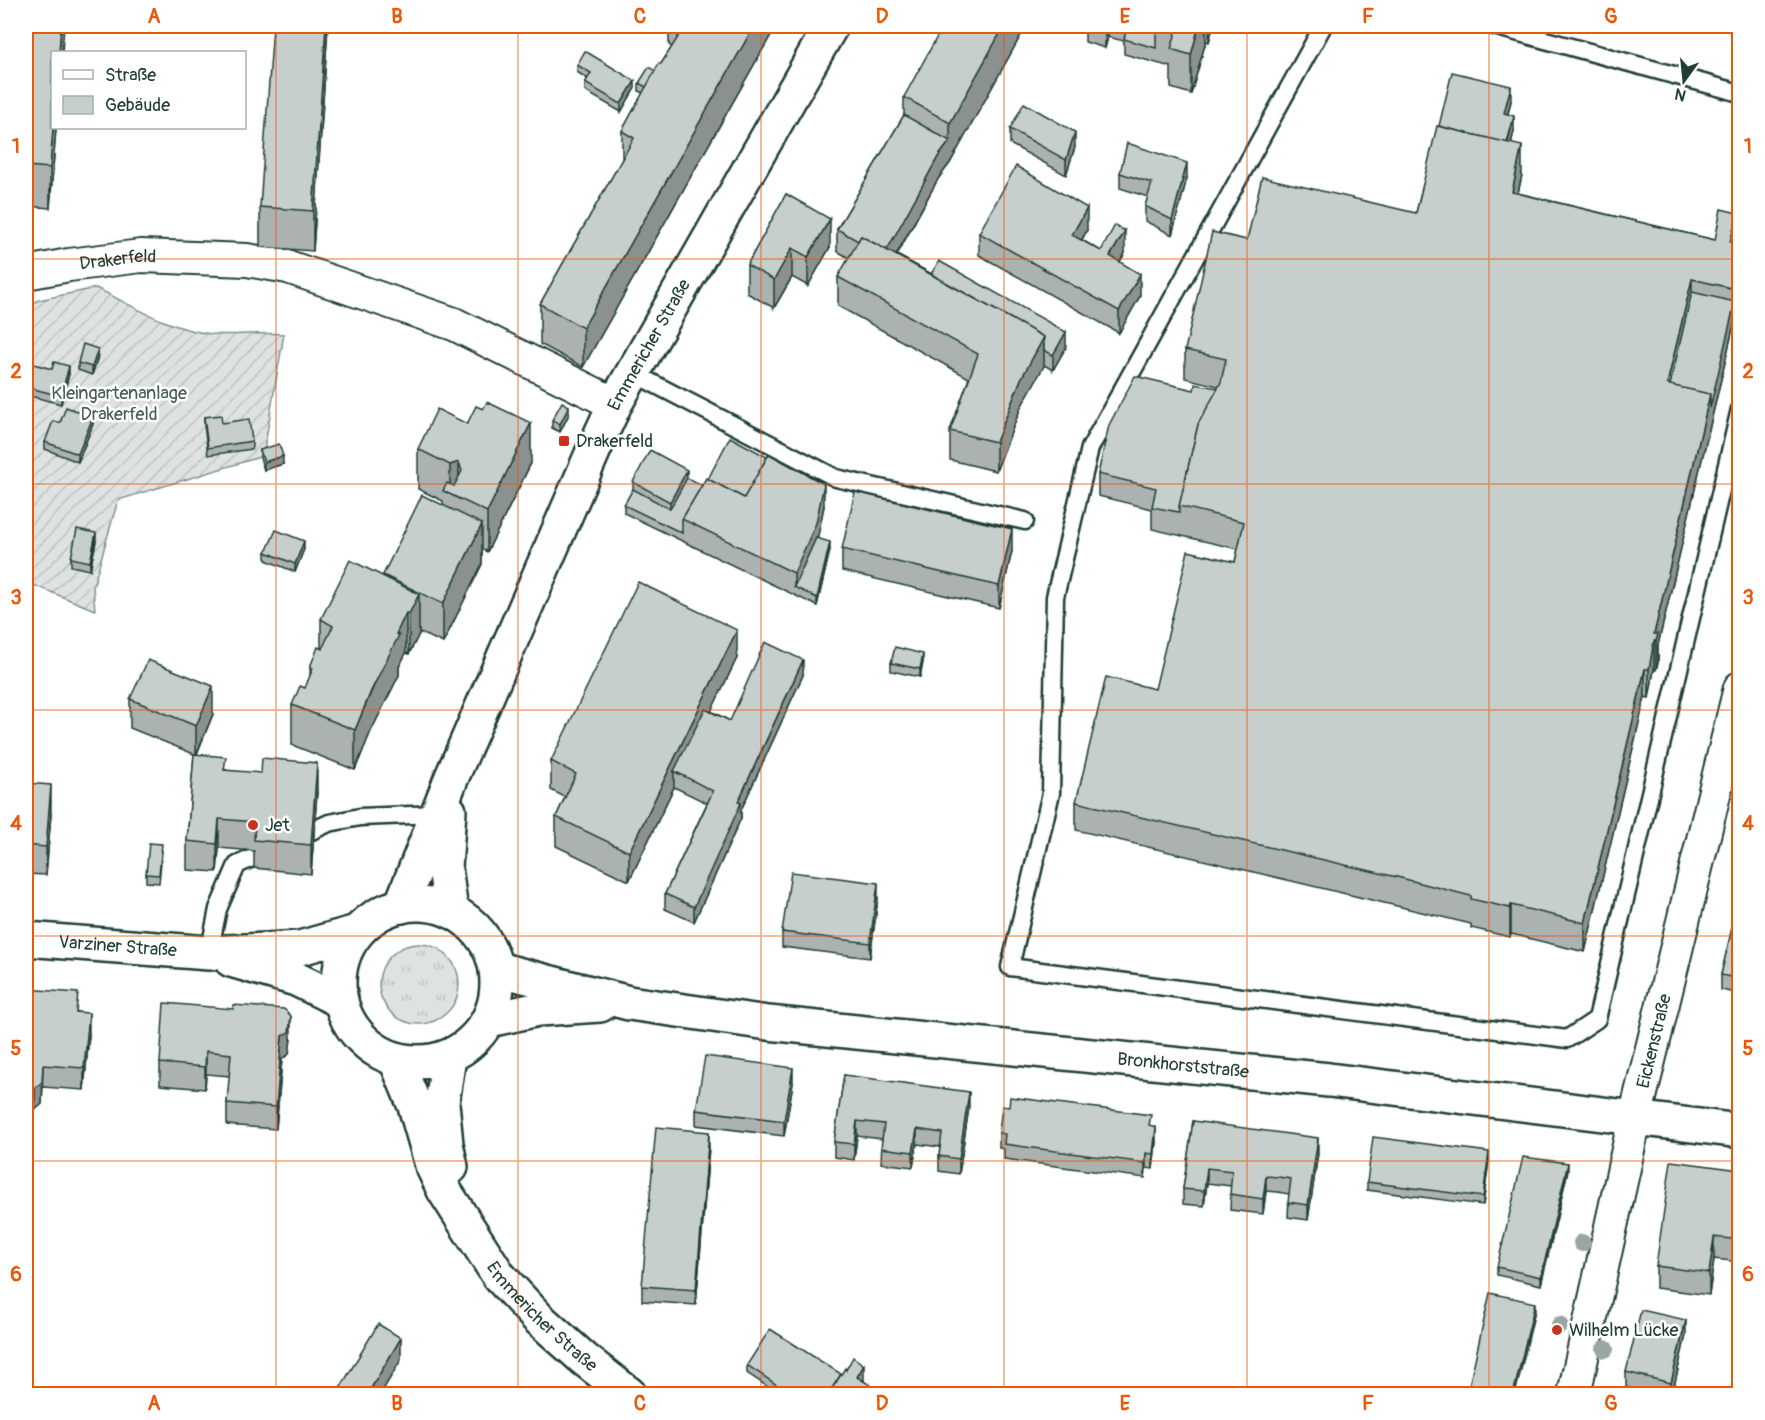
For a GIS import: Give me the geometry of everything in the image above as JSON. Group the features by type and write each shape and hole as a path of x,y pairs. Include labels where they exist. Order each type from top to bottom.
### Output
{"main road":[{"name":"Emmericher Straße","path":"401,906 451,779 615,404 831,26"},
{"name":"Emmericher Straße","path":"451,779 445,867 451,911"},
{"path":"427,904 451,911 473,925 488,945 497,969 497,995 489,1020 472,1042 449,1057 423,1063 396,1060 376,1051 360,1038 348,1021 341,1001 339,977 345,953 357,932 377,915 401,906 427,904"},
{"name":"Varziner Straße","path":"26,939 209,953 300,948 357,932"},
{"name":"Varziner Straße","path":"209,953 296,980 341,1001"},
{"name":"Bronkhorststraße","path":"497,969 629,1003 768,1023 1329,1080 1740,1131"},
{"name":"Bronkhorststraße","path":"489,1020 539,1009 629,1003"},
{"name":"Emmericher Straße","path":"449,1057 442,1103 446,1144 467,1227"},
{"name":"Emmericher Straße","path":"396,1060 415,1106 432,1165 444,1190 499,1276 538,1318 629,1395"}],"street":[{"name":"Drakerfeld","path":"26,273 141,256 247,260 288,267 454,324 615,404"},
{"name":"Eickenstraße","path":"1574,1395 1635,1118 1740,688"}],"lane":[{"path":"1323,26 1090,448 1055,597 1051,793 1010,967 1567,1039 1597,1019 1740,409"},
{"path":"1494,26 1740,93"},
{"path":"633,373 836,478 1025,520"},
{"path":"209,953 218,909 237,865 329,823 360,817 437,814"}],"green space":[{"name":"Kleingartenanlage Drakerfeld","path":"96,288 152,316 196,331 211,334 284,334 263,456 118,500 93,587 95,610 26,582 26,306 39,300"},
{"path":"411,944 427,944 441,950 453,962 459,976 459,992 453,1006 441,1018 427,1024 411,1024 397,1018 385,1006 379,992 379,976 385,962 397,950"}],"building":[{"path":"26,26 61,26 59,51 51,51 51,129 53,129 50,168 26,166"},
{"path":"273,26 326,26 313,211 260,207"},
{"path":"685,26 754,26 583,328 540,304 634,138 622,131 659,63 661,64"},
{"path":"943,26 1004,26 950,123 904,97"},
{"path":"1086,26 1107,26 1105,33"},
{"path":"1120,26 1156,26 1156,48 1124,39 1127,27"},
{"path":"1164,26 1199,26 1191,55 1171,49 1177,29"},
{"path":"585,51 635,81 621,104 585,83 591,73 577,65"},
{"path":"649,67 655,71 646,87 639,83"},
{"path":"1452,72 1511,86 1504,113 1514,116 1507,143 1439,126"},
{"path":"1024,103 1075,132 1066,160 1010,129"},
{"path":"904,115 950,141 938,157 887,250 861,236 858,241 837,229"},
{"path":"1437,126 1522,146 1512,192 1715,240 1721,209 1738,213 1730,242 1740,245 1740,271 1735,289 1692,279 1667,384 1710,394 1654,634 1658,634 1654,641 1649,669 1645,669 1585,923 1511,905 1510,908 1471,899 1471,896 1401,878 1076,802 1106,677 1155,689 1188,551 1235,562 1244,522 1179,506 1198,424 1221,382 1226,359 1185,350 1212,232 1247,240 1262,177 1416,213"},
{"path":"1127,143 1187,163 1172,220 1145,206 1152,183 1120,173"},
{"path":"1016,166 1087,208 1072,235 1101,251 1115,225 1125,231 1110,256 1140,274 1119,311 979,233"},
{"path":"786,194 830,219 808,257 792,248 774,280 747,265"},
{"path":"861,236 1044,337 1021,379 996,442 950,431 978,354 838,277"},
{"path":"939,261 1066,332 1053,355 1044,350 1044,337 931,274"},
{"path":"1692,292 1735,302 1710,408 1710,394 1670,385"},
{"path":"83,344 98,349 92,367 78,363"},
{"path":"54,362 69,366 61,396 26,387 30,363 52,369"},
{"path":"1135,376 1194,390 1195,384 1218,388 1198,424 1179,512 1152,507 1156,488 1098,474 1109,425"},
{"path":"487,402 531,423 487,512 443,491 447,483 454,486 462,471 459,462 450,465 418,449 437,409 467,424 476,406 483,409"},
{"path":"562,402 569,406 560,424 552,420"},
{"path":"66,407 93,417 78,454 45,442 53,421 60,423"},
{"path":"221,415 222,423 249,419 252,441 208,448 204,417"},
{"path":"730,437 767,457 744,498 708,479"},
{"path":"279,444 283,456 264,462 260,450"},
{"path":"650,450 687,470 670,502 633,482"},
{"path":"769,454 824,484 816,523 794,573 682,519 706,478 744,498"},
{"path":"687,478 702,485 682,519 682,533 624,505 633,489 670,509"},
{"path":"855,492 1012,529 999,586 842,549"},
{"path":"422,495 482,524 443,604 383,575"},
{"path":"77,529 96,533 90,562 71,558"},
{"path":"276,530 304,541 295,564 266,552"},
{"path":"816,538 830,542 817,598 794,587"},
{"path":"350,560 419,594 396,634 399,635 371,691 355,730 292,705 300,686 305,688 318,647 322,649 333,626 321,619"},
{"path":"638,582 737,630 629,852 556,817 576,774 551,761"},
{"path":"765,642 803,660 738,802 741,803 694,907 665,894 713,791 674,771 705,709 730,721"},
{"path":"895,647 923,654 920,669 891,663"},
{"path":"148,660 213,686 196,726 130,699"},
{"name":"Jet","path":"194,754 226,757 224,770 261,773 262,758 317,763 311,845 254,840 255,822 219,819 217,844 187,841"},
{"path":"26,783 51,785 46,847 26,845"},
{"path":"149,843 162,844 159,875 146,874"},
{"path":"791,872 878,883 870,943 782,932"},
{"path":"1740,894 1740,979 1721,975"},
{"path":"26,989 78,993 76,1012 89,1013 84,1068 43,1065 42,1082 35,1088 26,1087"},
{"path":"164,1003 233,1009 233,1005 284,1009 291,1016 289,1032 282,1036 276,1107 227,1103 231,1054 206,1051 205,1067 160,1063"},
{"path":"705,1056 793,1068 784,1121 696,1110"},
{"path":"844,1075 969,1092 959,1159 939,1156 942,1133 917,1129 913,1152 881,1148 884,1124 857,1121 854,1144 834,1142"},
{"path":"1010,1097 1151,1115 1149,1125 1156,1127 1153,1154 1146,1153 1145,1163 1004,1144 1005,1134 999,1133 1002,1106 1009,1107"},
{"path":"1193,1121 1318,1138 1308,1205 1288,1202 1291,1179 1278,1177 1266,1176 1263,1199 1230,1194 1232,1171 1207,1168 1204,1191 1183,1189"},
{"path":"656,1127 709,1132 696,1290 642,1286"},
{"path":"1373,1137 1489,1152 1483,1197 1367,1182"},
{"path":"1523,1157 1568,1163 1541,1277 1497,1267"},
{"path":"1671,1161 1740,1170 1740,1240 1714,1237 1709,1273 1656,1266"},
{"path":"1490,1293 1535,1303 1513,1395 1467,1395"},
{"path":"1641,1310 1686,1320 1671,1383 1626,1372"},
{"path":"378,1324 401,1338 367,1395 336,1395"},
{"path":"770,1329 841,1374 828,1395 792,1395 747,1365"},
{"path":"853,1357 864,1365 857,1377 870,1385 864,1395 828,1395 845,1368 846,1370"}],"place":[{"name":"Drakerfeld","path":"564,441"},
{"name":"Jet","path":"253,825"},
{"name":"Wilhelm Lücke","path":"1557,1330"}]}
